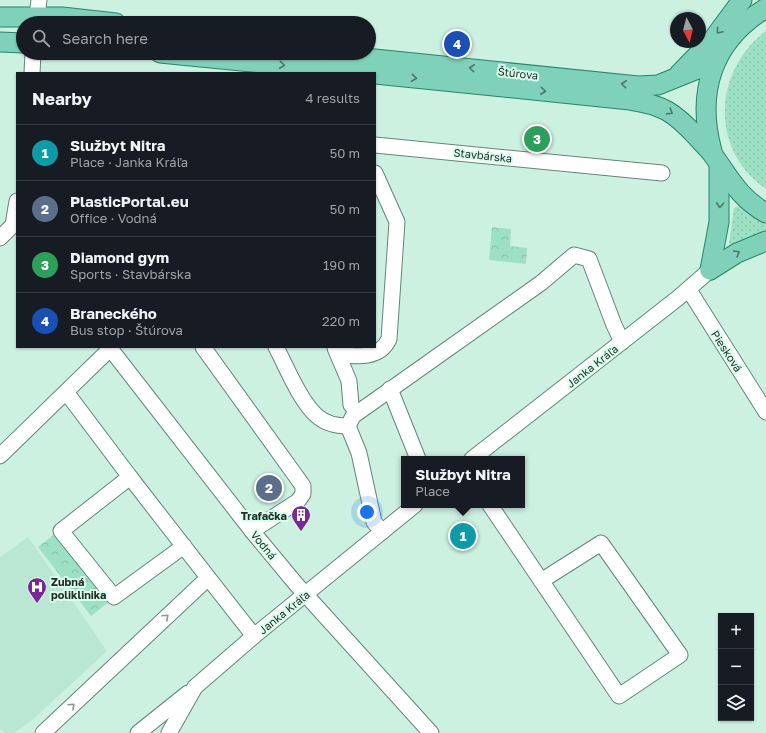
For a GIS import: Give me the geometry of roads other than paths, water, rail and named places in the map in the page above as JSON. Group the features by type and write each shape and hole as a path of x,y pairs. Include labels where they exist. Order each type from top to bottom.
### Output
{"main road":[{"path":"675,78 714,38 742,0"},
{"name":"Štúrova","path":"716,160 705,115 708,81 715,62 728,41 758,8"},
{"path":"0,17 37,13 56,16"},
{"path":"0,42 16,43"},
{"name":"Štúrova","path":"376,59 638,86 658,85 715,62"},
{"path":"231,60 353,72"},
{"name":"Štúrova","path":"376,74 648,103 674,114 716,160 736,189 766,213"},
{"path":"710,270 719,222 716,160"},
{"path":"710,270 750,246 766,241"}],"street":[{"path":"32,72 33,60"},
{"name":"Stavbárska","path":"376,145 662,173"},
{"path":"336,351 361,356 373,354 381,350 389,339 397,222 376,175"},
{"path":"0,238 15,228 16,214"},
{"path":"382,532 374,522 359,453 348,426 353,416 541,282 574,255 589,259 614,326 622,342"},
{"name":"Janka Kráľa","path":"476,456 689,290 710,270"},
{"name":"Piesková","path":"689,290 766,412"},
{"path":"0,456 111,348"},
{"name":"Vodná","path":"111,348 252,531 305,594 431,733"},
{"path":"204,348 303,486 303,494 298,501 252,531"},
{"path":"277,348 307,404 317,416 329,423 348,426"},
{"path":"336,351 349,381 351,405"},
{"path":"390,389 417,456"},
{"path":"66,392 254,636"},
{"path":"130,477 61,531 114,597 184,546"},
{"name":"Janka Kráľa","path":"169,733 195,687 254,636 411,508"},
{"path":"492,508 541,581 619,696 680,655 601,543 541,581"},
{"path":"43,733 208,578"},
{"path":"138,733 195,687"}],"place":[{"name":"Braneckého","path":"457,44"},
{"name":"Diamond gym","path":"537,139"},
{"name":"PlasticPortal.eu","path":"269,488"},
{"name":"Trafačka","path":"301,532"},
{"name":"Službyt Nitra","path":"463,536"},
{"name":"Zubná poliklinika","path":"37,604"}]}
